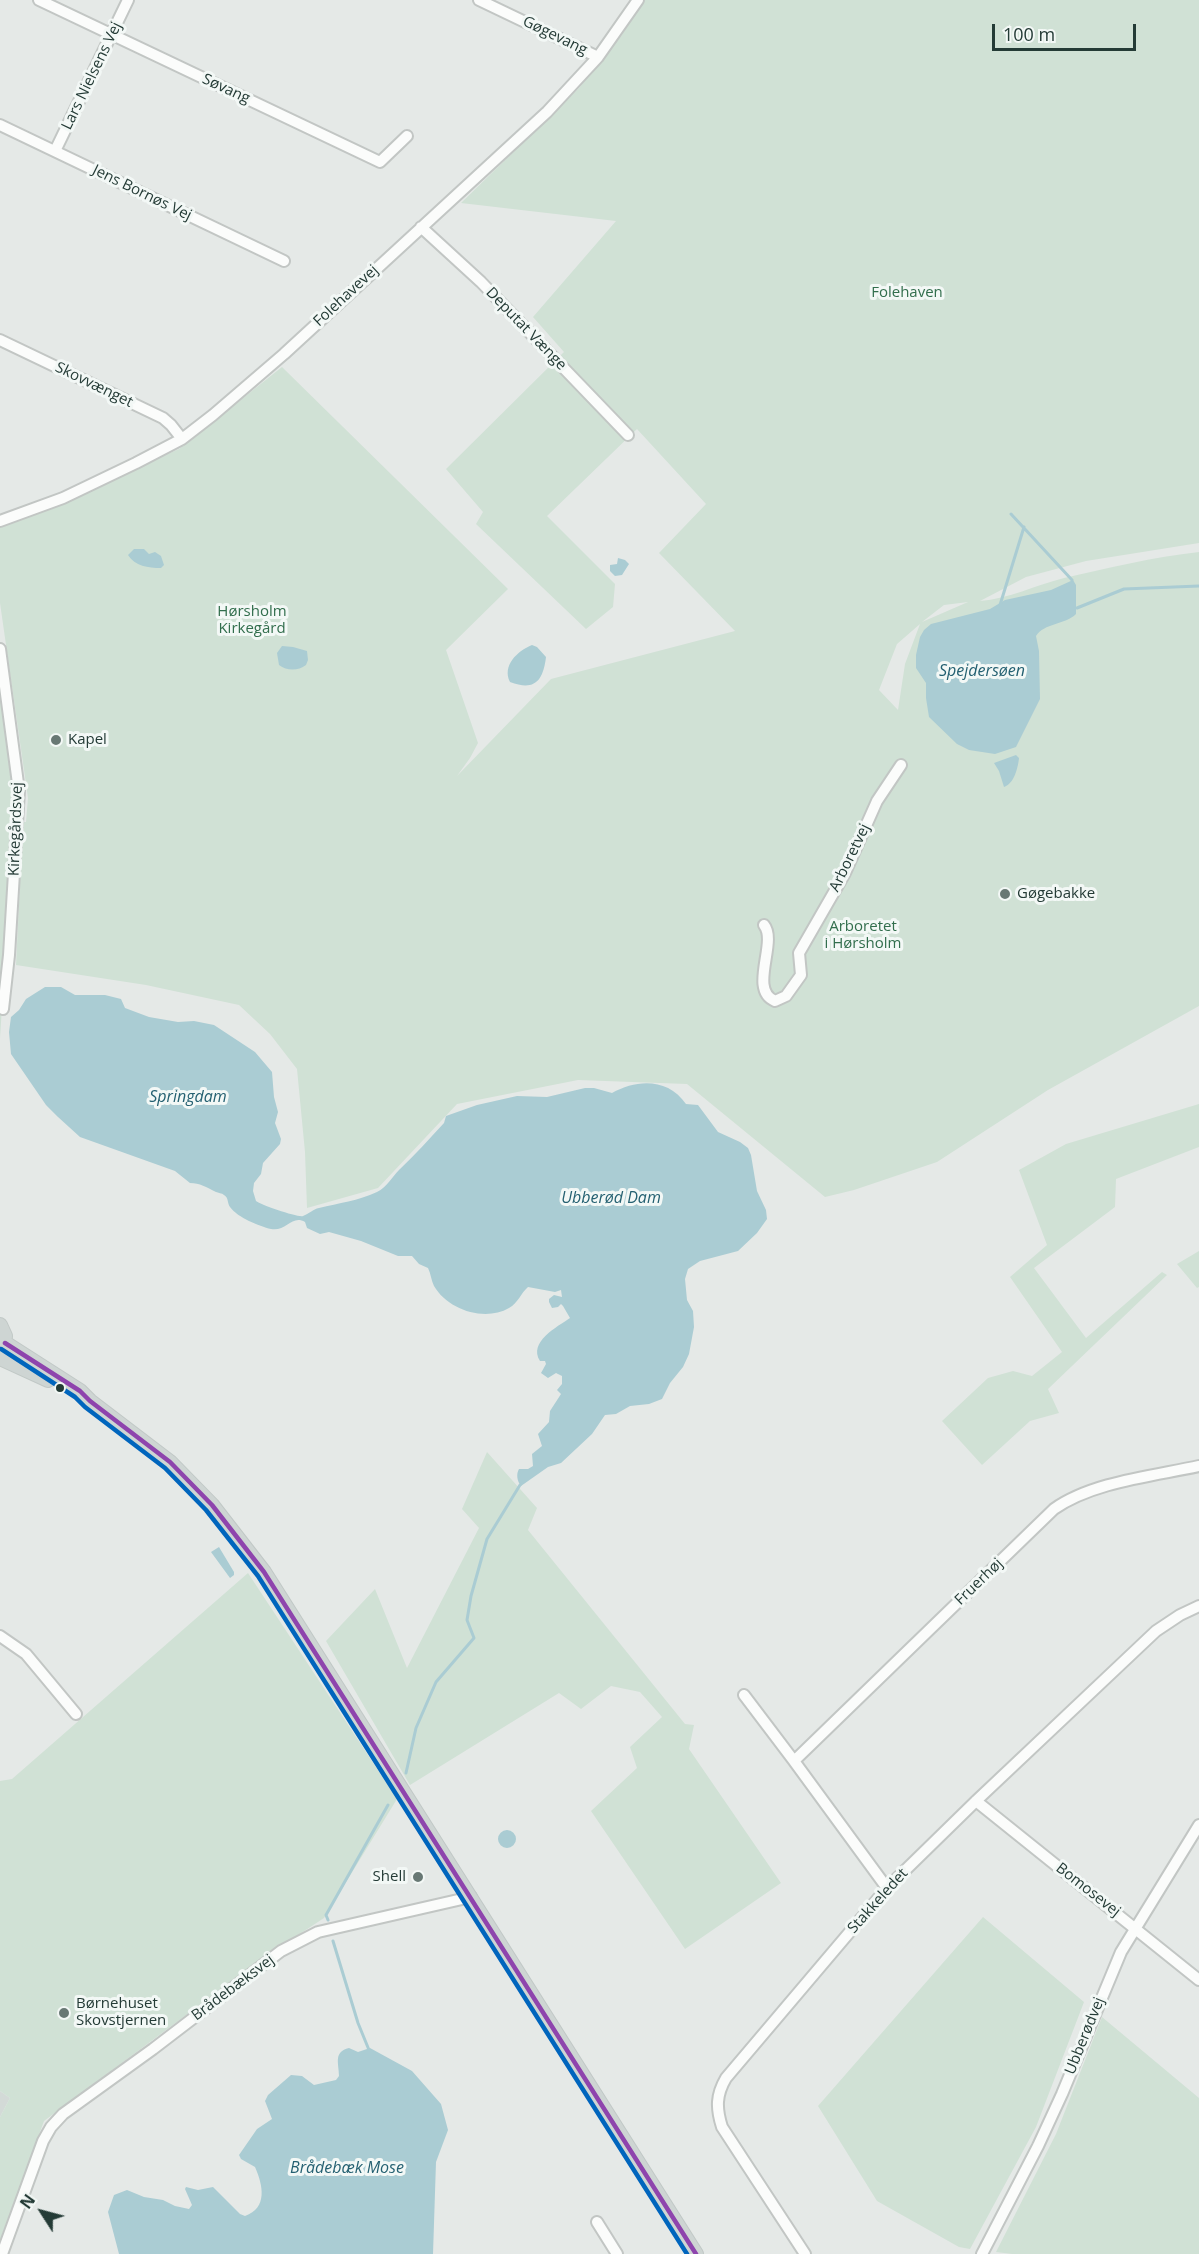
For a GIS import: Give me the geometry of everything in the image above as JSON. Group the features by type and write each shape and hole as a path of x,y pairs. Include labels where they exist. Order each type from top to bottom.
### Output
{"main road":[{"path":"0,1325 5,1336 2,1352 80,1391 170,1462 212,1505 264,1572 696,2254"}],"street":[{"name":"Søvang","path":"39,0 380,162 407,136"},
{"name":"Lars Nielsens Vej","path":"56,151 128,0"},
{"name":"Gøgevang","path":"479,0 598,57"},
{"name":"Folehavevej","path":"0,521 63,498 182,439 213,415 284,354 547,112 598,57 638,0"},
{"name":"Jens Bornøs Vej","path":"0,125 284,261"},
{"path":"489,165 498,173"},
{"name":"Deputat Vænge","path":"421,227 481,282 628,435"},
{"name":"Skovvænget","path":"0,340 163,418 182,439"},
{"name":"Kirkegårdsvej","path":"0,649 19,791 10,944 3,1009"},
{"name":"Arboretvej","path":"764,925 768,930 768,946 764,965 766,993 770,999 775,1001 786,996 801,975 800,952 845,873 877,801 901,765"},
{"name":"Fruerhøj","path":"794,1761 1054,1509 1069,1498 1088,1490 1199,1466"},
{"name":"Stakkeledet","path":"804,2254 722,2127 717,2113 717,2097 726,2078 887,1888 1156,1631 1199,1606"},
{"path":"0,1636 26,1654 76,1714"},
{"path":"744,1695 887,1888"},
{"name":"Bomosevej","path":"976,1801 1199,1980"},
{"name":"Ubberødvej","path":"982,2254 1062,2094 1109,1977 1135,1927 1198,1829"},
{"name":"Brådebæksvej","path":"2,2254 43,2141 51,2127 63,2114 280,1952 301,1939 318,1932 471,1897"},
{"path":"597,2222 616,2254"}],"shaded area":[{"path":"0,2091 10,2098 0,2117"}],"green space":[{"path":"645,0 1199,0 1199,543 1086,561 1026,577 980,601 1001,598 1097,570 1199,552 1199,1006 1048,1090 937,1162 854,1190 825,1197 687,1084 578,1080 457,1104 378,1188 307,1208 305,1152 297,1069 270,1034 239,1005 146,985 16,965 23,822 26,822 28,798 0,603 0,526 90,492 133,469 179,449 282,367 508,589 446,650 478,743 457,776 551,679 735,631 659,553 706,504 637,429 547,516 615,584 613,607 586,629 476,524 483,512 446,469 564,352 533,317 616,221 461,203 579,88 621,36","holes":["968,602 922,622 944,605","920,624 905,664 898,710 879,690 897,644"]},
{"path":"0,697 15,803 0,1038"},
{"path":"1199,1104 1199,1147 1116,1179 1115,1207 1034,1268 1086,1338 1162,1272 1167,1275 1048,1389 1059,1413 1030,1421 982,1465 942,1421 988,1378 1013,1371 1032,1376 1062,1352 1010,1277 1047,1245 1019,1170 1066,1144"},
{"path":"1199,1251 1199,1287 1197,1288 1177,1264"},
{"path":"487,1452 537,1508 528,1530 685,1724 694,1725 689,1749 781,1883 685,1949 591,1811 637,1768 630,1747 662,1717 640,1692 611,1686 581,1709 559,1693 410,1785 326,1641 375,1589 407,1668 479,1528 462,1509"},
{"path":"248,1573 397,1799 324,1918 260,1960 44,2121 0,2240 0,2117 10,2098 0,2091 0,1781 12,1779"},
{"path":"983,1917 1084,2002 1036,2127 970,2249 959,2247 877,2201 818,2106"},
{"path":"1102,2017 1199,2098 1199,2254 1012,2254 996,2252 1056,2134"}],"water":[{"path":"134,549 144,549 149,554 155,552 161,556 164,565 156,568 138,564 128,555"},
{"path":"618,558 629,564 622,575 615,576 610,571 610,565 617,564"},
{"name":"Spejdersøen","path":"1073,580 1076,585 1076,614 1044,629 1036,636 1039,651 1040,699 1016,747 995,754 969,750 957,744 929,717 926,683 916,668 916,655 924,630 931,624 990,609 1005,600 1051,590"},
{"path":"532,645 546,657 540,678 531,685 518,685 510,682 509,665 516,655"},
{"path":"282,646 307,651 306,665 292,670 279,665 277,653"},
{"path":"1016,755 1019,758 1015,775 1004,787 994,763"},
{"name":"Ubberød Dam","path":"45,987 61,987 75,995 105,995 121,999 125,1008 149,1017 214,1025 255,1052 272,1072 278,1112 275,1123 281,1139 280,1144 263,1163 261,1174 254,1183 253,1191 256,1201 280,1211 303,1216 317,1209 356,1200 381,1190 444,1123 446,1116 477,1105 517,1096 547,1097 585,1088 612,1093 642,1083 661,1085 679,1095 686,1104 698,1105 718,1132 748,1148 757,1191 766,1210 767,1219 757,1233 738,1251 700,1261 688,1269 685,1279 687,1300 693,1311 694,1327 689,1354 662,1399 649,1404 630,1406 616,1414 605,1415 592,1434 561,1463 548,1467 521,1486 517,1477 518,1471 533,1466 532,1454 542,1446 538,1434 549,1422 550,1411 561,1394 557,1390 562,1384 562,1376 556,1373 548,1378 541,1373 546,1364 545,1361 540,1361 537,1354 541,1341 570,1318 561,1304 552,1308 549,1302 554,1295 562,1297 561,1290 555,1292 528,1287 512,1306 499,1312 478,1314 468,1311 448,1302 434,1286 428,1268 419,1264 412,1256 398,1256 361,1241 329,1232 320,1234 307,1228 305,1222 300,1220 292,1221 276,1229 261,1226 234,1211 222,1194 190,1183 175,1171 80,1137 46,1105 11,1054 9,1032 11,1017 26,999"},
{"path":"219,1547 234,1572 230,1578 211,1552"},
{"path":"507,1830 513,1833 516,1839 513,1845 507,1848 501,1845 498,1839 501,1833"},
{"name":"Brådebæk Mose","path":"349,2048 358,2052 370,2048 412,2071 441,2104 448,2130 436,2162 433,2254 119,2254 108,2212 114,2195 127,2190 189,2209 192,2205 186,2187 198,2190 213,2187 240,2214 245,2216 257,2208 262,2195 260,2181 255,2167 241,2159 239,2155 257,2129 272,2119 265,2101 268,2095 291,2075 302,2076 314,2085 336,2080 339,2076 339,2055"}],"waterway":[{"path":"1011,514 1072,580"},
{"path":"1000,605 1024,527"},
{"path":"1077,608 1124,589 1199,586"},
{"path":"406,1773 416,1728 436,1682 474,1638 467,1620 471,1596 487,1539 520,1485"},
{"path":"328,1920 326,1915 388,1805"},
{"path":"333,1941 358,2023 369,2050"}],"transit line":[{"path":"5,1343 80,1391 170,1462 212,1505 264,1572 696,2254"},
{"path":"1,1349 75,1397 165,1468 206,1510 258,1576 687,2254"}],"place":[{"name":"Kapel","path":"56,740"},
{"name":"Gøgebakke","path":"1005,894"},
{"name":"Shell","path":"418,1877"},
{"name":"Børnehuset Skovstjernen","path":"64,2013"}],"park label":[{"name":"Folehaven","path":"907,293"},
{"name":"Hørsholm Kirkegård","path":"252,620"},
{"name":"Arboretet i Hørsholm","path":"863,936"}],"water label":[{"name":"Springdam","path":"188,1097"}]}
